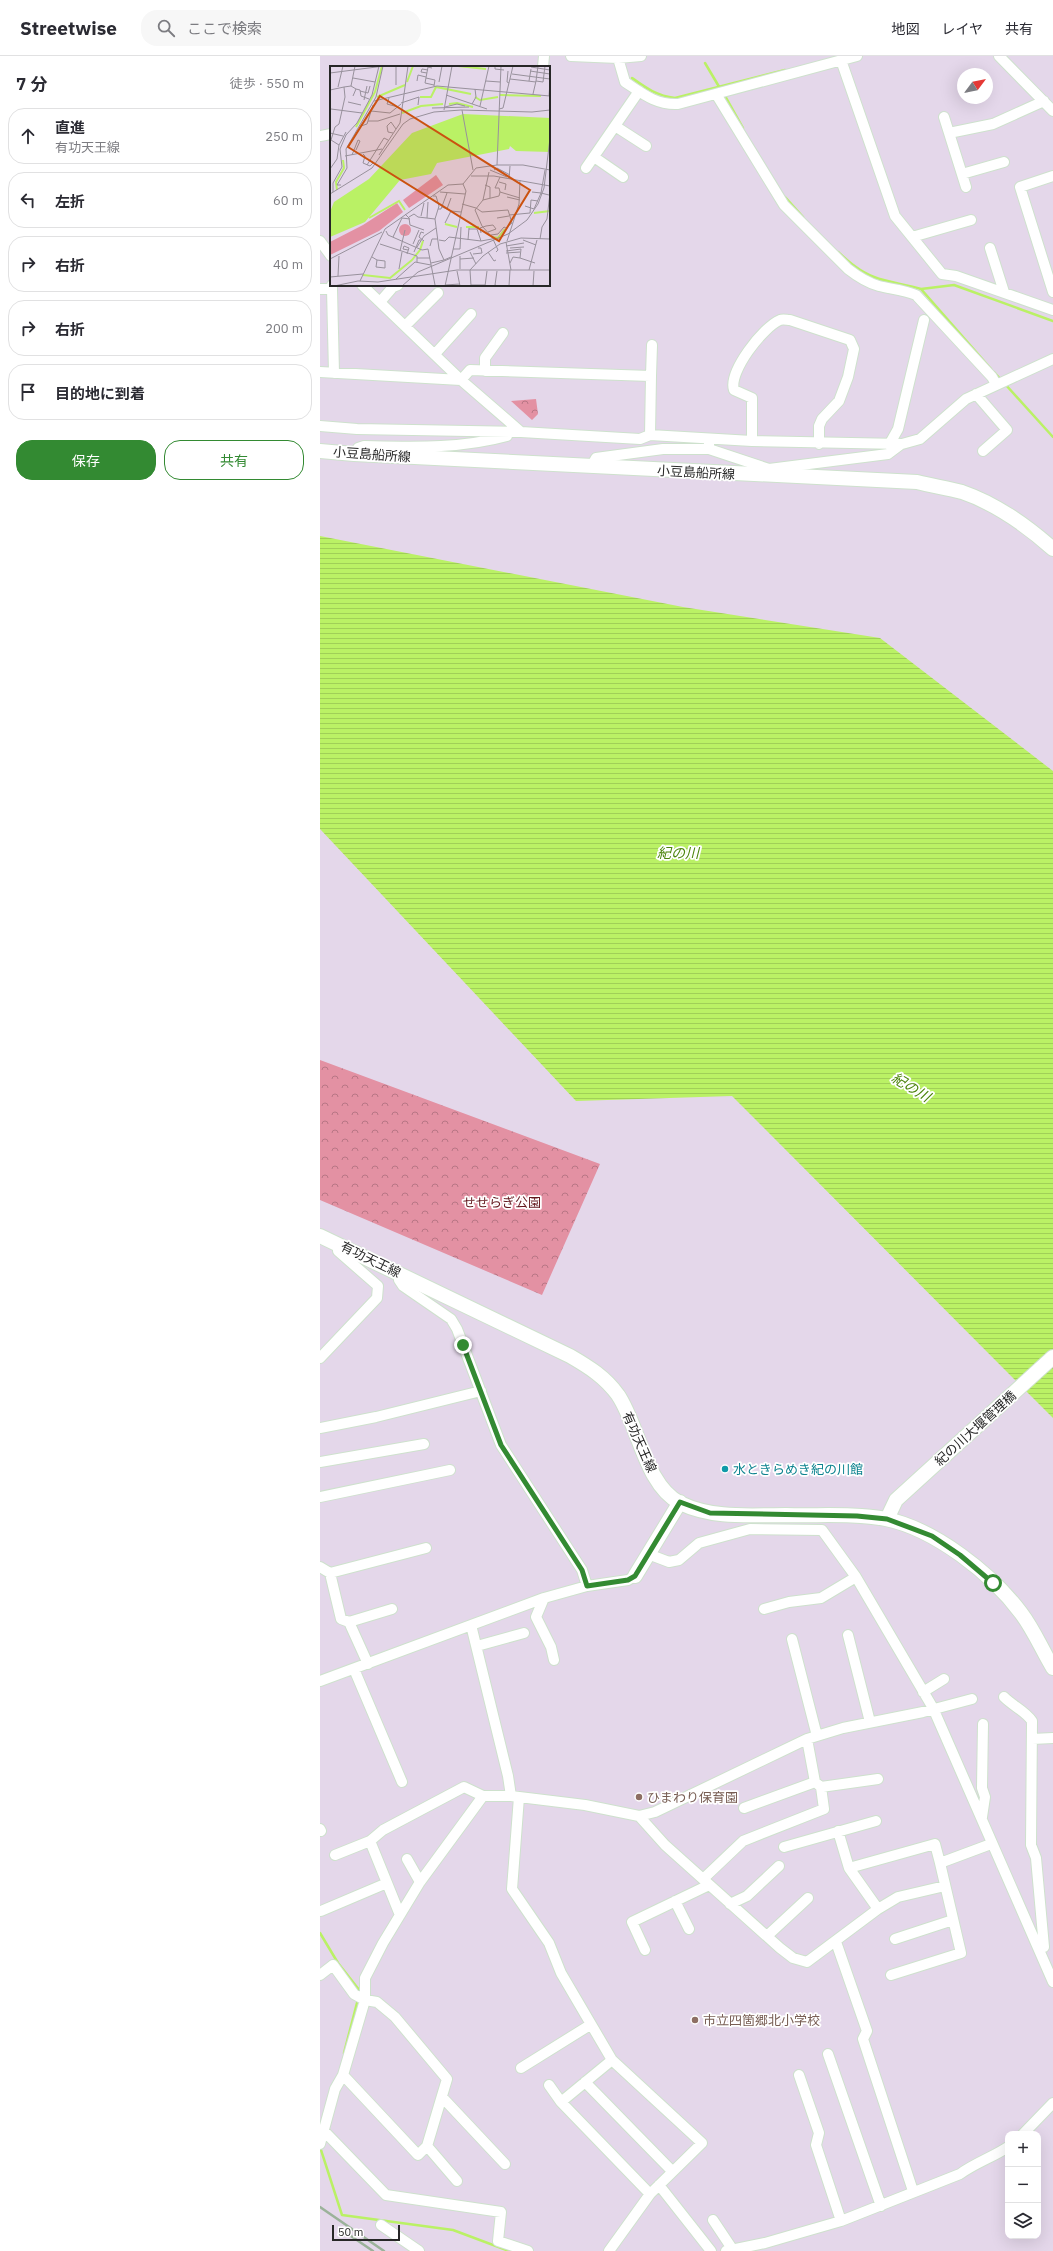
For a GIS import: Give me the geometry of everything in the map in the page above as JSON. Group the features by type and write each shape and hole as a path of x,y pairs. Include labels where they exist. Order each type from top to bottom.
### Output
{"main road":[{"name":"小豆島船所線","path":"320,451 591,467 769,472 917,482 961,492 992,504 1020,522 1053,549"},
{"name":"有功天王線","path":"320,1236 591,1368 607,1381 619,1396 629,1414 657,1479 668,1494 680,1502 710,1513 857,1516 887,1519 932,1536 960,1555 993,1583 1021,1613 1053,1668"},
{"name":"紀の川大堰管理橋","path":"887,1519 896,1500 1053,1357"},
{"path":"635,1576 680,1502"}],"street":[{"path":"543,66 544,56"},
{"path":"571,56 618,58 641,56"},
{"path":"618,58 625,82 655,102 670,104 720,93 857,56"},
{"path":"999,56 1053,111"},
{"path":"841,60 895,216 942,274 956,276 1053,310"},
{"path":"586,168 639,91"},
{"path":"720,93 784,205 848,269 860,278 877,286 906,291 916,295 992,377 1001,382"},
{"path":"949,133 993,124 1044,101"},
{"path":"944,117 966,187"},
{"path":"615,126 646,146"},
{"path":"320,136 330,134"},
{"path":"594,157 622,177"},
{"path":"962,174 1004,162"},
{"path":"1053,176 1020,187 1053,292"},
{"path":"912,237 971,220"},
{"path":"320,242 330,255"},
{"path":"990,248 1004,292"},
{"path":"363,286 461,380 521,432"},
{"path":"380,302 396,286"},
{"path":"320,289 332,287 334,373"},
{"path":"405,326 438,292"},
{"path":"435,354 471,314"},
{"path":"752,441 753,402 750,396 734,390 734,378 738,368 761,334 781,320 786,320 850,340 854,349 848,377 839,401 822,419 819,426 819,444"},
{"path":"889,445 898,429 924,320"},
{"path":"485,371 485,358 504,333"},
{"path":"650,435 652,345"},
{"path":"591,467 596,458 709,444 752,441 819,444 902,444 920,439 966,399 1053,359"},
{"path":"461,380 470,370 651,376"},
{"path":"320,372 461,380"},
{"path":"976,394 1007,430 983,451"},
{"path":"320,426 380,430 521,432 640,439 650,435 709,444 769,472 888,454 902,444"},
{"path":"898,429 905,434 920,439"},
{"path":"354,454 364,446 418,448 480,443 521,432"},
{"path":"320,1358 378,1298 378,1286 338,1251 339,1244"},
{"path":"399,1280 403,1286 451,1319 457,1329 501,1445 582,1570 587,1586"},
{"path":"320,1428 376,1417 481,1391"},
{"path":"320,1462 424,1444"},
{"path":"320,1497 450,1470"},
{"path":"648,1554 669,1562 679,1560 699,1543 750,1529 822,1530 856,1577 933,1708 982,1817 991,1844 1045,1947"},
{"path":"320,1567 330,1573 426,1548"},
{"path":"330,1573 341,1619 349,1622 392,1609"},
{"path":"320,1680 368,1664 544,1598 587,1586 628,1580 635,1576"},
{"path":"764,1609 789,1602 821,1598 856,1577"},
{"path":"544,1598 536,1617 551,1646 554,1660"},
{"path":"349,1622 368,1664"},
{"path":"471,1625 508,1776 515,1796 512,1889 549,1944 561,1973 590,2025 612,2060 702,2143 650,2194 609,2251"},
{"path":"477,1646 524,1633"},
{"path":"848,1635 870,1722"},
{"path":"792,1639 817,1736"},
{"path":"354,1668 402,1782"},
{"path":"923,1692 944,1679"},
{"path":"1004,1697 1015,1708 1027,1713 1032,1721 1031,1845 1036,1858 1045,1947 1053,1982"},
{"path":"335,1855 370,1841 383,1830 464,1787 483,1796 515,1796 585,1805 639,1816 655,1812 807,1739 870,1722 972,1699"},
{"path":"982,1817 985,1797 982,1788 983,1724"},
{"path":"1032,1739 1053,1738"},
{"path":"645,1950 632,1922 675,1901 706,1882 743,1841 824,1809 807,1739"},
{"path":"744,1808 818,1785 878,1779"},
{"path":"321,2143 335,2089 343,2075 365,1978 420,1882 483,1796"},
{"path":"639,1816 665,1845 767,1936 793,1958 808,1962 836,1942 878,1908 898,1898 945,1886"},
{"path":"784,1847 876,1821"},
{"path":"838,1831 849,1868 878,1908"},
{"path":"370,1841 400,1915"},
{"path":"849,1868 935,1844 961,1953 891,1975"},
{"path":"940,1863 991,1844"},
{"path":"406,1859 420,1882"},
{"path":"730,1904 747,1896 779,1866"},
{"path":"321,1910 387,1883"},
{"path":"767,1936 808,1898"},
{"path":"675,1901 689,1929"},
{"path":"895,1939 953,1920"},
{"path":"836,1942 867,2031 863,2039 913,2191"},
{"path":"320,1974 333,1965 361,1997 376,2002 395,2017 446,2079 427,2146 418,2156 343,2075"},
{"path":"522,2068 590,2025"},
{"path":"828,2054 881,2206"},
{"path":"561,2102 612,2060"},
{"path":"799,2075 820,2133 816,2145 841,2221"},
{"path":"584,2082 672,2171"},
{"path":"549,2085 561,2102 650,2194"},
{"path":"442,2097 505,2164"},
{"path":"1026,2131 1053,2103"},
{"path":"325,2132 386,2195 501,2212 498,2241 528,2251"},
{"path":"427,2146 456,2181"},
{"path":"713,2220 729,2250 765,2243 841,2221 881,2206 913,2191 960,2174 969,2167 996,2155 1005,2149"},
{"path":"659,2185 711,2251"},
{"path":"381,2225 419,2251"}],"green space":[{"path":"536,399 538,414 532,420 511,401"},
{"name":"せせらぎ公園","path":"320,1060 600,1164 542,1295 320,1200"}],"water":[{"name":"紀の川","path":"320,536 683,607 880,638 1053,771 1053,1418 732,1096 576,1101 320,829"}],"waterway":[{"path":"705,63 721,90"},
{"path":"632,78 657,93 675,98 785,70"},
{"path":"724,94 743,128"},
{"path":"785,197 803,217"},
{"path":"838,252 869,275 886,281 921,289 991,369"},
{"path":"921,289 954,285 1053,321"},
{"path":"994,372 1002,381"},
{"path":"1005,384 1053,437"},
{"path":"320,1933 338,1963 360,1991 359,1994"},
{"path":"344,2053 358,1999"},
{"path":"320,2147 342,2215 453,2230 509,2251"}],"railway":[{"path":"320,2207 384,2251"},
{"path":"348,2234 373,2251"}],"place":[{"name":"水ときらめき紀の川館","path":"725,1469"},
{"name":"ひまわり保育園","path":"639,1797"},
{"name":"市立四箇郷北小学校","path":"695,2020"}],"route":[{"path":"463,1345 501,1445 582,1570 587,1586 628,1580 635,1576 680,1502 710,1513 743,1515 857,1516 887,1519 932,1536 960,1555 993,1583"}]}
